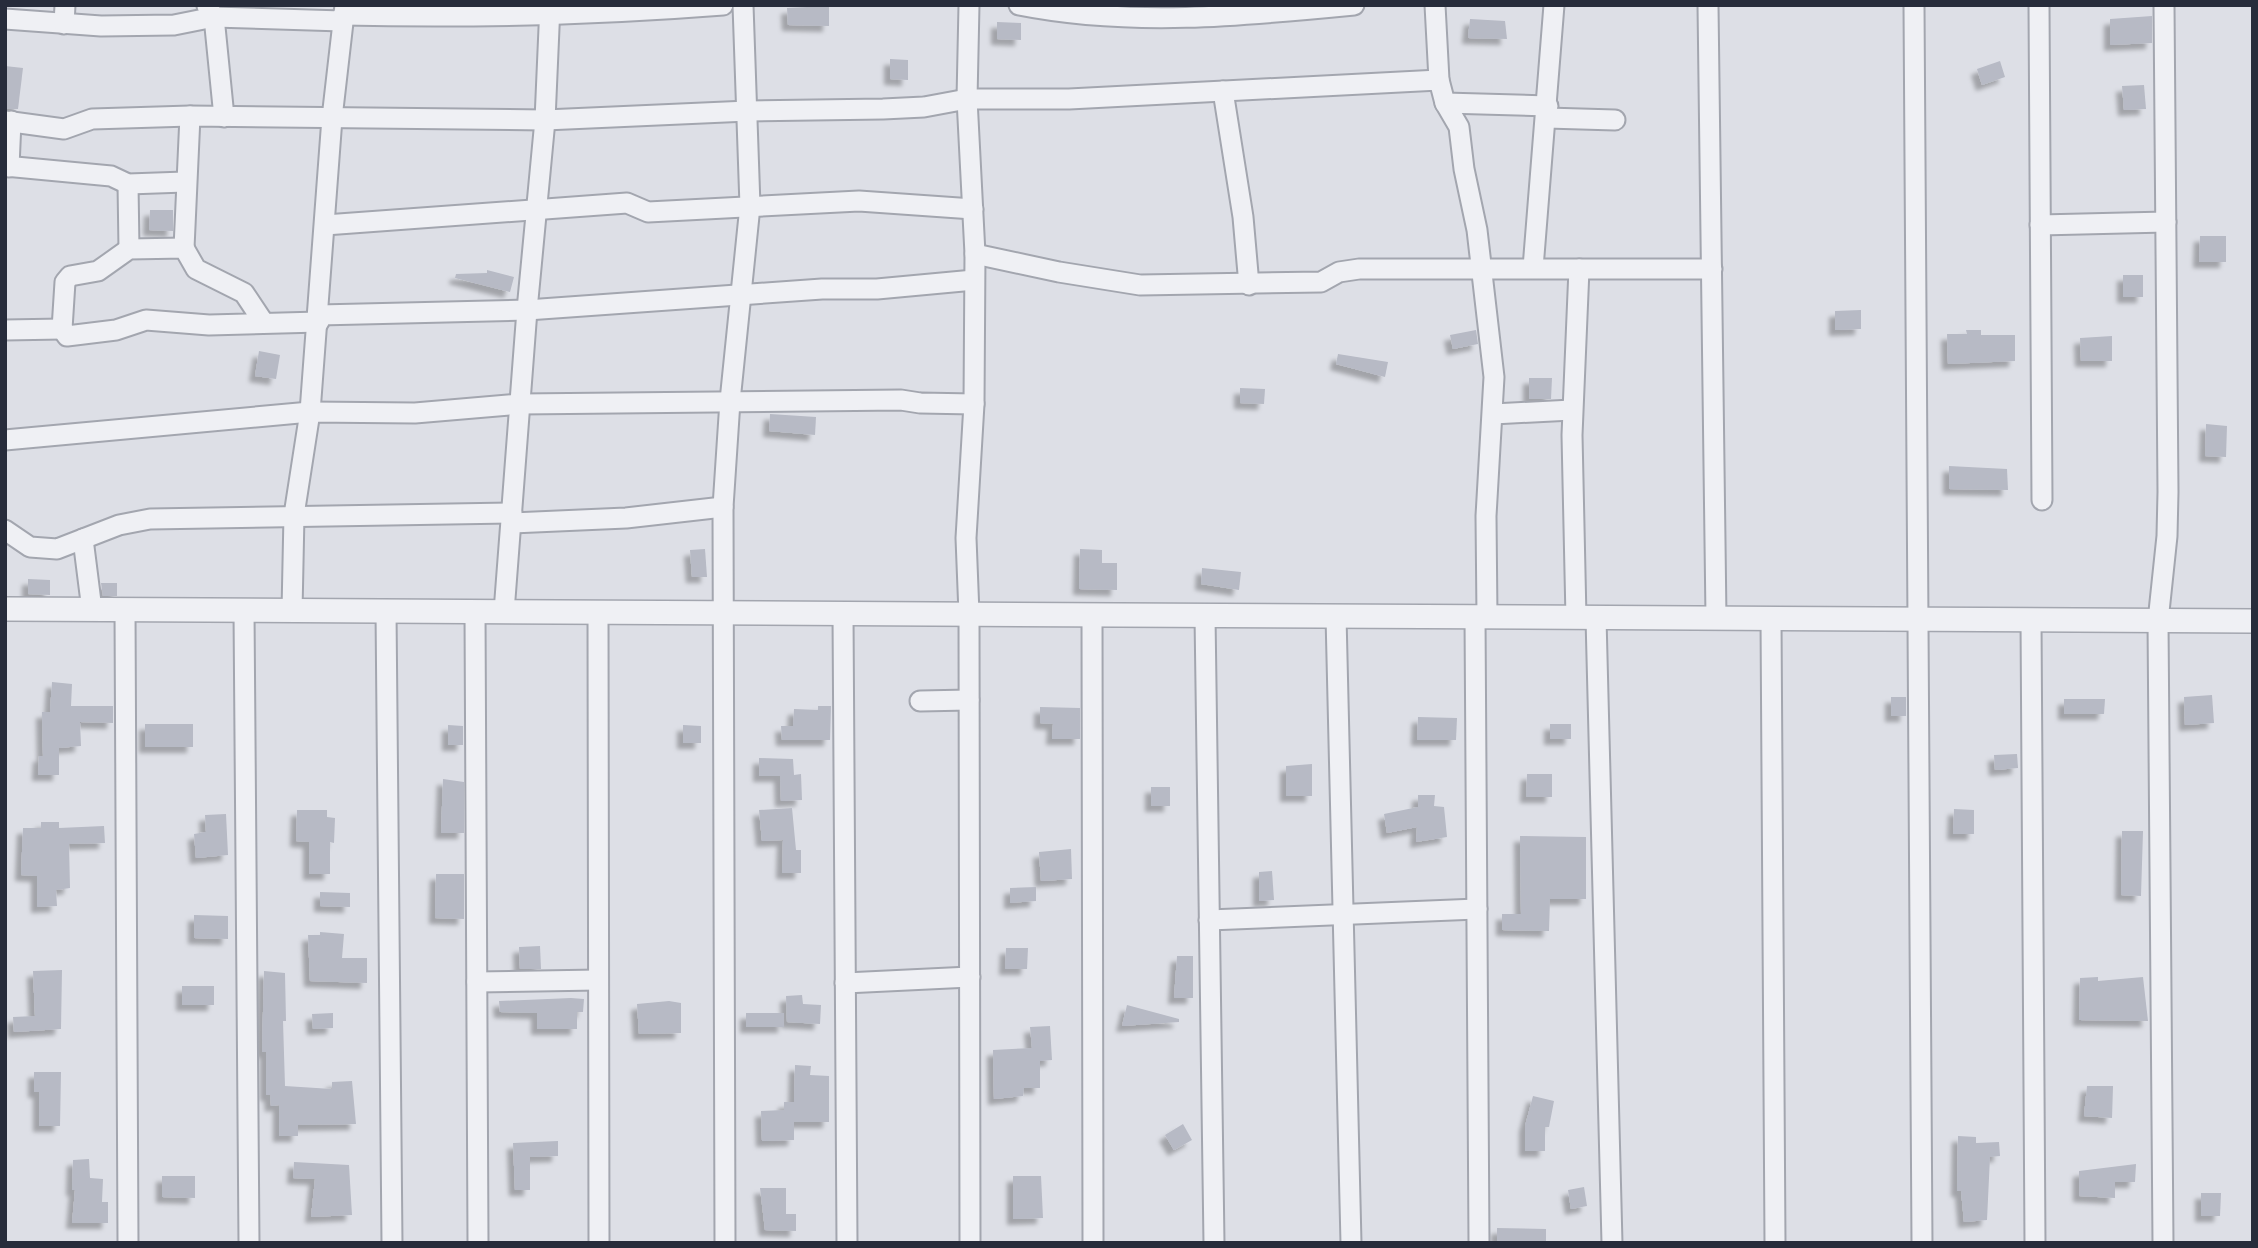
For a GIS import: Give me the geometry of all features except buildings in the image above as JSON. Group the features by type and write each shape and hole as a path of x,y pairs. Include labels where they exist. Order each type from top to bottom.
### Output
{"street":[{"path":"5,19 65,15 174,25 210,11 461,18 550,10 723,5"},
{"path":"725,1243 723,507 730,401 750,206 743,5"},
{"path":"969,5 967,99 975,254 974,404 966,538 969,614 970,1243"},
{"path":"1019,5 1138,19 1262,16 1315,7 1354,5"},
{"path":"1435,5 1439,80 1445,103 1459,127 1464,169 1477,230 1479,267 1494,377 1481,617 1477,909 1479,1243"},
{"path":"1533,268 1554,5"},
{"path":"1708,5 1716,618"},
{"path":"1914,5 1922,1243"},
{"path":"2039,5 2042,500"},
{"path":"2163,1243 2158,621 2168,503 2164,5"},
{"path":"504,612 535,212 545,120 550,10"},
{"path":"210,11 224,117"},
{"path":"292,611 294,515 310,412 332,118 343,14"},
{"path":"185,182 128,184 111,176 7,167 8,121 68,129 92,119 190,116 545,120 748,111 883,109 967,99 1069,99 1439,80"},
{"path":"1223,91 1242,210 1249,285"},
{"path":"1445,103 1615,120"},
{"path":"190,116 190,170 185,182 184,248 196,269 244,293 264,323"},
{"path":"128,184 129,249"},
{"path":"326,225 535,212 627,203 648,212 859,201 973,209"},
{"path":"2040,225 2166,222"},
{"path":"184,248 129,249 98,271 67,279 62,329 67,336 116,330 146,320 209,325 264,323 319,318 527,310 742,294 877,289 974,280"},
{"path":"975,254 1059,272 1140,285 1321,282 1339,272 1359,269 1712,269"},
{"path":"1579,269 1572,410 1586,618 1612,1243"},
{"path":"5,330 62,329"},
{"path":"5,440 310,412 415,413 520,404 901,400 974,404"},
{"path":"1493,414 1572,410"},
{"path":"5,530 30,547 57,549 119,525 150,519 294,515 626,518 723,507"},
{"path":"83,539 92,610"},
{"path":"5,609 2253,621"},
{"path":"125,610 128,1243"},
{"path":"244,611 249,1243"},
{"path":"386,611 392,1243"},
{"path":"475,612 478,1243"},
{"path":"598,613 599,1243"},
{"path":"842,614 847,1243"},
{"path":"1092,615 1093,1243"},
{"path":"1205,616 1214,1243"},
{"path":"1336,616 1351,1243"},
{"path":"1771,619 1775,1243"},
{"path":"2031,620 2035,1243"},
{"path":"920,701 969,700"},
{"path":"1209,920 1477,909"},
{"path":"845,983 970,977"},
{"path":"477,982 598,980"}]}
